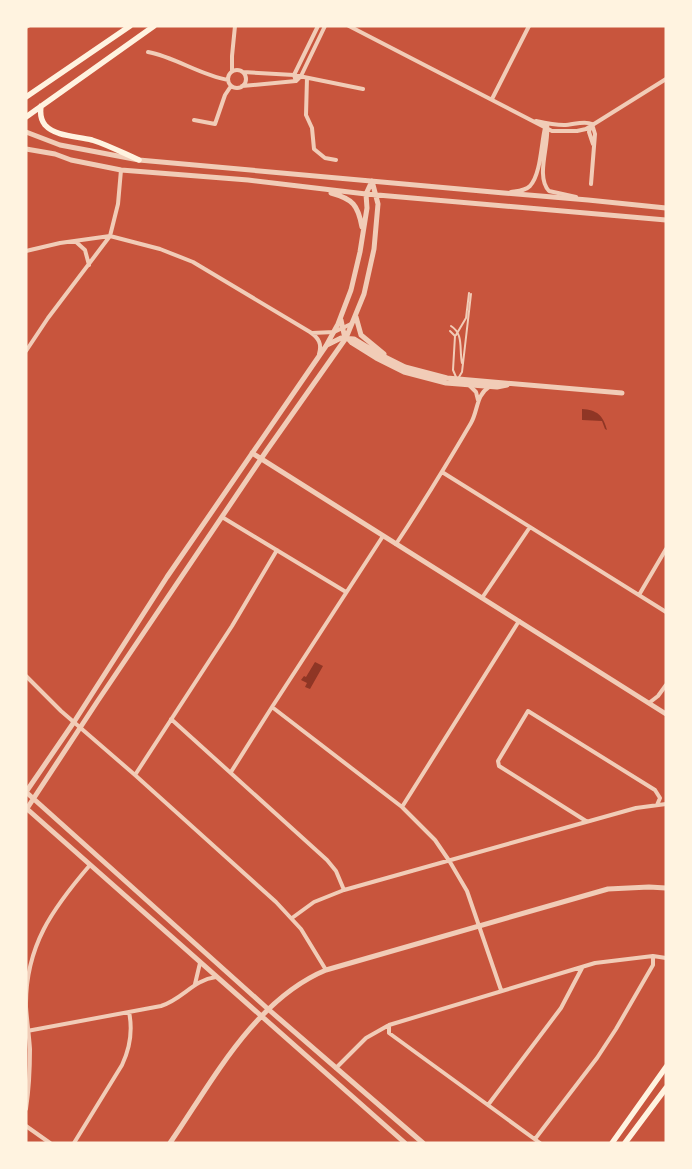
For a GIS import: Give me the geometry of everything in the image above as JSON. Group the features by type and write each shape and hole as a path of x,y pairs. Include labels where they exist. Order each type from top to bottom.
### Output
{"main road":[{"path":"26,97 130,26"},
{"path":"26,117 154,26"},
{"path":"41,106 40,118 50,129 62,134 91,140 139,160"},
{"path":"612,1143 665,1069"},
{"path":"625,1143 666,1088"}],"street":[{"path":"235,26 232,71 228,80 231,86 236,88 296,81 301,76 325,26"},
{"path":"296,81 294,75 318,26"},
{"path":"349,26 556,131 583,130 666,79"},
{"path":"492,99 529,26"},
{"path":"148,52 158,54 217,78 228,80"},
{"path":"232,71 294,75 363,89"},
{"path":"242,86 246,79 243,72"},
{"path":"307,78 306,115 312,128 314,149 325,158 336,160"},
{"path":"194,120 215,124 225,95 231,86"},
{"path":"531,120 545,137 542,178 546,188 554,193 588,200"},
{"path":"547,127 588,122 592,124"},
{"path":"591,184 594,149 589,132 592,124"},
{"path":"504,193 520,191 530,186 536,174 547,127"},
{"path":"545,137 556,131"},
{"path":"26,132 60,145 139,160 666,208"},
{"path":"26,149 47,152 89,164 121,170 248,180 366,194 666,220"},
{"path":"26,351 48,318 110,236 118,204 121,170"},
{"path":"372,181 366,194 367,208 351,290 334,332 164,582 74,722 26,792 268,1010 423,1143"},
{"path":"372,181 378,204 374,249 367,285 346,338 261,458 96,702 27,809 405,1143"},
{"path":"313,188 344,196 349,200 357,208 363,232"},
{"path":"26,251 110,236 160,249 193,262 310,332 321,344 318,357"},
{"path":"74,241 85,250 89,265"},
{"path":"342,313 342,329 346,338 376,358 404,372 422,378 622,394"},
{"path":"310,332 320,334 334,332 342,329 355,318"},
{"path":"355,318 361,335 380,351 403,366"},
{"path":"326,346 336,340 354,339 403,366 423,373 468,385 481,386 489,384"},
{"path":"396,544 473,419 478,402 489,384"},
{"path":"468,385 476,392 478,402"},
{"path":"476,392 481,386"},
{"path":"252,453 666,714"},
{"path":"442,472 666,612"},
{"path":"222,517 346,592"},
{"path":"482,598 530,527"},
{"path":"231,772 384,536"},
{"path":"639,595 666,549"},
{"path":"135,775 232,626 277,550"},
{"path":"402,807 519,621"},
{"path":"26,676 74,722 292,918 310,941 326,970"},
{"path":"649,703 666,686"},
{"path":"272,707 402,807 435,840 466,891 502,990"},
{"path":"587,822 499,766 498,761 528,711 655,790 660,798 657,805"},
{"path":"171,719 327,860 336,871 344,890"},
{"path":"292,918 314,902 344,890 450,862 636,808 666,804"},
{"path":"26,1110 30,1078 26,1006 30,963 41,932 60,901 90,865"},
{"path":"170,1143 220,1068 261,1017 296,986 312,976 326,970 608,889 633,887 666,888"},
{"path":"336,1068 366,1038 389,1025 595,963 653,956 666,958"},
{"path":"535,1139 597,1058 616,1029 653,965 653,956"},
{"path":"195,984 200,963"},
{"path":"488,1105 561,1008 582,968"},
{"path":"27,1031 169,1004 195,984 216,977"},
{"path":"74,1143 128,1052 132,1024 129,1012"},
{"path":"389,1025 390,1033 540,1143"},
{"path":"26,1126 50,1143"}],"lane":[{"path":"470,294 462,372 456,381 453,370 455,336 466,318 470,294"},
{"path":"451,326 457,331 460,338 462,365"},
{"path":"450,330 455,336"},
{"path":"462,372 467,377 489,384"}],"shaded area":[{"path":"582,409 599,414 607,430 602,421 582,420"},
{"path":"315,662 323,666 310,689 305,687 307,683 301,680 304,676 306,677"}]}
